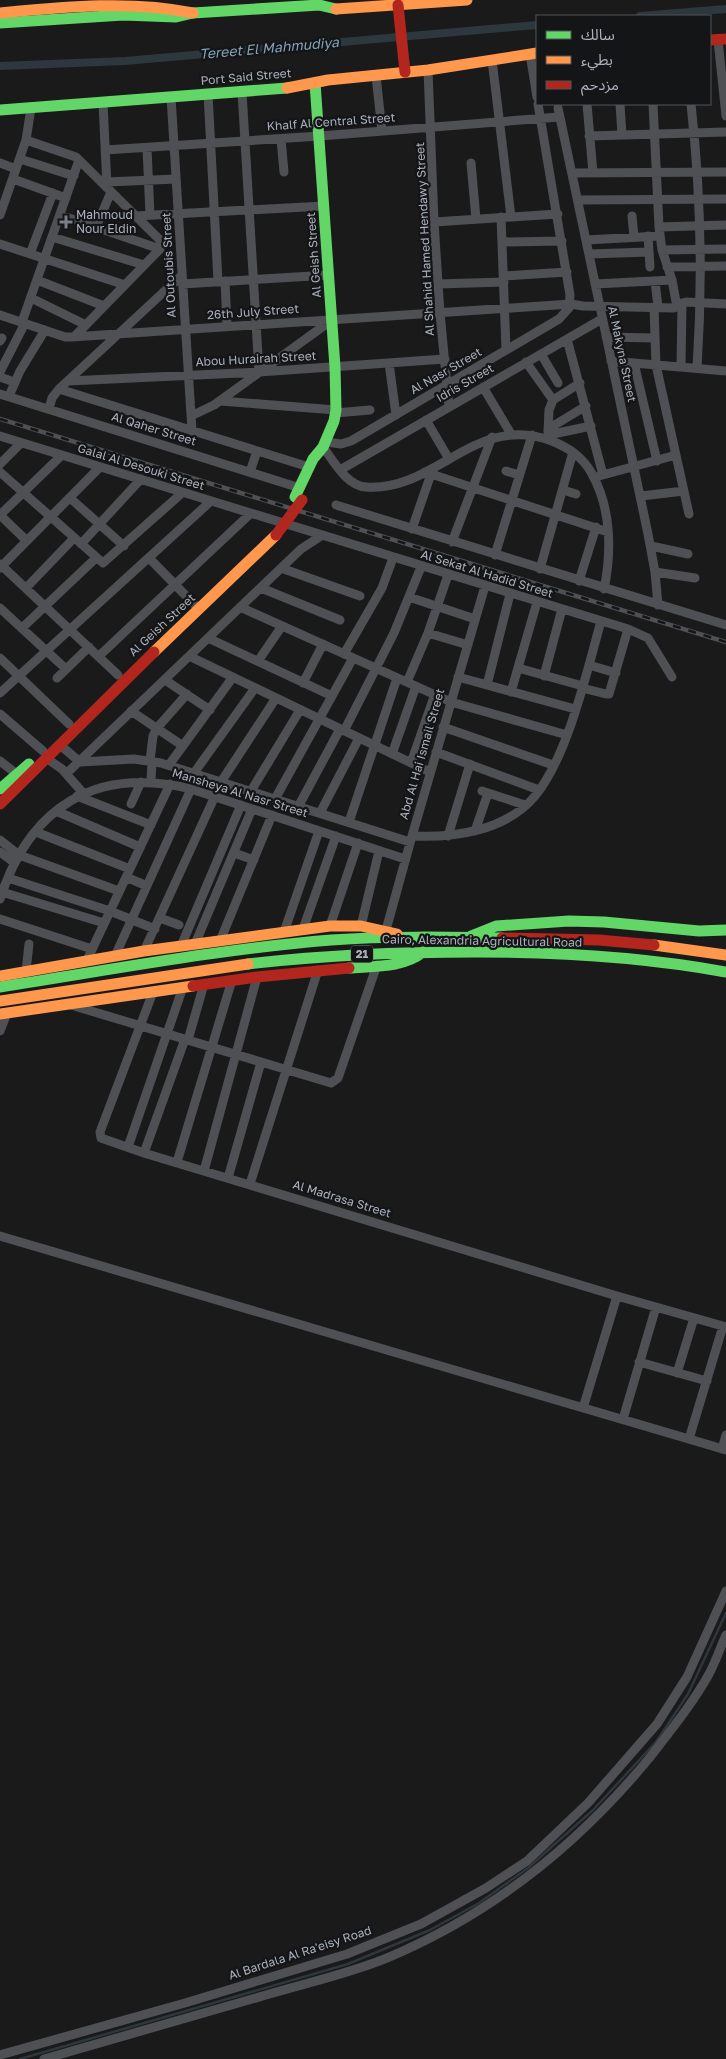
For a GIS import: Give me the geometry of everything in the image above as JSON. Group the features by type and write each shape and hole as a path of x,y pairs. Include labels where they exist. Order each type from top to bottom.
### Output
{"main road":[{"path":"0,22 123,15 176,17 193,13 337,0"},
{"path":"319,2 334,9 399,9 467,0"},
{"path":"0,13 24,6 123,1 177,4 193,13"},
{"path":"399,9 405,70"},
{"name":"Port Said Street","path":"0,110 298,87 405,70 428,70 534,54"},
{"name":"Al Geish Street","path":"0,804 44,755 126,678 274,529 321,462 323,447 335,411 335,367 316,83"},
{"name":"Al Geish Street","path":"299,495 314,457 323,447"},
{"name":"Al Geish Street","path":"57,742 68,724 274,529"},
{"name":"Al Geish Street","path":"0,789 44,755"},
{"path":"470,937 496,926 569,921 604,922 699,931 726,930"},
{"path":"0,976 90,954 115,956 330,926 361,926 386,930 412,938"},
{"name":"Cairo, Alexandria Agricultural Road","path":"0,987 332,940 470,937 568,939 633,943 726,955"},
{"path":"3,1014 232,980 409,962 418,958 423,952"},
{"name":"Cairo, Alexandria Agricultural Road","path":"0,1001 295,959 361,954 423,952 540,953 613,957 694,965 726,972"}],"street":[{"path":"123,1 123,15"},
{"path":"718,40 726,116"},
{"path":"534,54 536,83"},
{"path":"492,60 511,217"},
{"name":"Al Shahid Hamed Hendawy Street","path":"428,70 438,284 450,407"},
{"path":"376,76 382,131"},
{"path":"242,92 259,372"},
{"path":"208,94 214,212 227,326"},
{"name":"Al Outoubis Street","path":"171,97 192,431"},
{"path":"96,227 108,187 103,103"},
{"path":"538,105 558,214 571,304"},
{"path":"587,105 592,173"},
{"path":"620,105 622,135"},
{"path":"653,105 659,227 662,250 679,305 681,367"},
{"path":"692,105 701,226 702,302 697,368"},
{"path":"0,215 26,140 31,108"},
{"name":"Khalf Al Central Street","path":"105,150 281,139 541,119 558,112"},
{"name":"Al Makyna Street","path":"558,112 578,200 610,361 641,496 651,546 658,605"},
{"path":"589,136 726,132"},
{"path":"281,139 284,172"},
{"path":"26,140 70,153 108,187 161,241 162,245 74,337"},
{"path":"147,148 150,215"},
{"path":"20,159 74,176"},
{"path":"0,372 23,323 79,160"},
{"path":"621,162 621,173"},
{"path":"0,163 16,168"},
{"path":"471,163 476,219"},
{"path":"572,173 726,172"},
{"path":"13,179 66,198"},
{"path":"108,187 148,180 176,179"},
{"path":"30,254 53,193"},
{"path":"578,200 726,199"},
{"path":"136,216 324,206"},
{"path":"434,222 558,214"},
{"path":"60,215 160,249"},
{"path":"632,216 634,237"},
{"path":"501,218 506,349"},
{"path":"659,227 726,225"},
{"path":"648,236 650,267"},
{"path":"586,240 660,236"},
{"path":"52,237 144,265"},
{"path":"502,242 562,241"},
{"path":"0,244 125,285"},
{"path":"662,250 726,249"},
{"path":"589,254 649,252"},
{"path":"667,268 726,266"},
{"path":"438,284 567,272"},
{"path":"48,409 52,398 68,381 182,279 222,281 329,275"},
{"path":"37,280 104,306"},
{"path":"595,284 672,280"},
{"path":"655,281 656,365 690,514"},
{"path":"31,298 86,325"},
{"name":"26th July Street","path":"0,315 65,337 74,337 571,304 600,307 656,307 702,302 726,304"},
{"name":"Al Nasr Street","path":"323,447 348,443 559,319 571,304"},
{"name":"Idris Street","path":"340,470 602,319"},
{"path":"191,416 201,413 220,401 332,320"},
{"path":"4,395 14,382 45,330"},
{"path":"606,337 655,338"},
{"path":"567,339 591,426 608,532 609,558 604,588"},
{"path":"541,354 558,383"},
{"name":"Abou Hurairah Street","path":"68,381 259,372 445,359"},
{"path":"610,361 726,371"},
{"path":"526,362 552,400"},
{"path":"389,363 396,414"},
{"path":"634,363 657,461"},
{"path":"0,377 14,382"},
{"path":"548,434 552,400 580,383"},
{"path":"483,387 511,434"},
{"path":"59,390 309,467"},
{"name":"Al Qaher Street","path":"4,395 250,472 299,495"},
{"path":"220,401 335,411 370,410"},
{"path":"548,434 586,406"},
{"path":"426,420 449,458"},
{"path":"323,447 340,470 355,484 364,488 399,483 428,473 449,458 492,437 511,434 548,434 591,426"},
{"path":"548,434 582,459 599,476"},
{"path":"495,555 532,435"},
{"name":"Galal Al Desouki Street","path":"0,436 250,514 274,529"},
{"path":"452,542 492,437"},
{"path":"0,464 21,443"},
{"path":"250,472 257,451"},
{"path":"540,569 573,452"},
{"path":"27,541 0,515 62,455"},
{"path":"599,476 676,455"},
{"path":"100,467 1,566 118,675"},
{"path":"506,471 519,475"},
{"path":"0,472 77,542 104,563 182,493"},
{"path":"428,473 608,532"},
{"path":"412,529 428,473"},
{"path":"26,588 99,524 141,480"},
{"path":"563,490 576,494"},
{"path":"641,496 684,491"},
{"path":"70,498 124,546"},
{"path":"1,690 20,677 211,501"},
{"name":"Al Sekat Al Hadid Street","path":"336,505 726,625"},
{"path":"99,656 250,514"},
{"path":"579,581 596,527"},
{"name":"Al Sekat Al Hadid Street","path":"274,529 321,536 628,629 648,638 672,677"},
{"path":"67,773 307,544 321,536"},
{"path":"651,546 688,554"},
{"path":"22,628 96,558"},
{"path":"149,558 194,604"},
{"path":"344,654 379,595 393,558"},
{"path":"298,806 375,668 409,597 421,566"},
{"path":"282,568 360,596"},
{"path":"655,572 695,578"},
{"path":"407,682 438,607 448,575"},
{"name":"Abd Al Hai Ismail Street","path":"386,930 485,586"},
{"path":"260,588 340,620"},
{"path":"487,685 510,594"},
{"path":"409,597 475,619"},
{"path":"511,692 536,602"},
{"path":"240,607 451,702 567,735"},
{"path":"0,608 66,669"},
{"path":"544,676 562,609"},
{"name":"Mansheya Al Nasr Street","path":"79,762 134,759 151,761 349,822 411,839 448,836 475,831 503,819 525,805 539,790 567,735 601,621"},
{"path":"258,661 282,626"},
{"path":"518,668 610,694 628,629"},
{"path":"428,633 468,645"},
{"path":"208,638 332,696"},
{"path":"303,683 323,644"},
{"path":"57,678 89,647"},
{"path":"189,656 430,772"},
{"path":"0,658 68,724"},
{"path":"275,799 352,658"},
{"path":"589,665 616,672"},
{"path":"0,918 90,954 169,784 172,766 183,746 233,677"},
{"path":"458,677 575,709"},
{"path":"349,822 373,745 397,678"},
{"path":"165,680 210,710"},
{"path":"392,754 416,686"},
{"path":"194,773 255,688"},
{"path":"150,782 153,736 157,728 186,694"},
{"path":"411,763 435,694"},
{"path":"221,782 276,698"},
{"path":"251,791 300,710"},
{"path":"132,711 183,746"},
{"path":"0,714 44,755 67,773 80,795 151,825"},
{"path":"443,728 553,765"},
{"path":"320,813 359,738"},
{"path":"57,742 79,762"},
{"path":"436,752 539,790"},
{"path":"0,761 18,775"},
{"path":"448,836 470,764"},
{"path":"131,804 140,782"},
{"name":"Mansheya Al Nasr Street","path":"1,896 17,859 36,832 56,811 80,795 107,785 150,782 191,789 405,859"},
{"path":"115,956 191,789"},
{"path":"475,831 485,792 525,805"},
{"path":"144,951 215,796"},
{"path":"181,946 241,805"},
{"path":"195,944 252,809"},
{"path":"56,811 140,847"},
{"path":"220,941 272,815"},
{"path":"284,932 319,831"},
{"path":"36,832 128,873 147,886"},
{"path":"303,929 336,836"},
{"path":"0,840 17,859"},
{"path":"330,926 358,844"},
{"path":"361,926 379,850"},
{"path":"0,852 119,890"},
{"path":"234,853 254,860"},
{"path":"8,878 110,911 155,929"},
{"path":"1,896 104,923"},
{"path":"160,918 178,925"},
{"path":"26,971 29,944"},
{"path":"68,1004 331,1083 338,1078 377,965"},
{"path":"250,1184 318,970"},
{"path":"204,1171 257,977"},
{"path":"177,1162 232,980"},
{"path":"144,1153 187,1040 204,984"},
{"path":"128,1147 183,987"},
{"name":"Al Madrasa Street","path":"153,992 100,1138 144,1153 725,1327"},
{"path":"0,1031 3,1014"},
{"path":"228,1178 261,1062"},
{"path":"0,1236 724,1450 726,1435"},
{"path":"583,1408 617,1296"},
{"path":"623,1419 656,1307"},
{"path":"677,1373 694,1318"},
{"path":"689,1439 725,1327"},
{"path":"640,1362 707,1381"},
{"name":"Al Bardala Al Ra'eisy Road","path":"0,2055 185,2003 347,1954 421,1924 486,1888 527,1861 588,1803 657,1724 687,1676 726,1590"},
{"path":"44,2059 359,1968 429,1939 486,1907 552,1859 625,1786 659,1746 693,1698 709,1673 726,1635"}],"waterway":[{"name":"Tereet El Mahmudiya","path":"652,15 726,9"},
{"name":"Tereet El Mahmudiya","path":"0,66 125,61 536,25"},
{"path":"20,2059 348,1964 430,1930 479,1903 528,1868 593,1810 656,1742 688,1694 726,1613"}],"railway":[{"path":"0,419 726,642"}],"traffic: fast":[{"path":"0,23 123,15 176,17 193,13 319,5 336,9"},
{"path":"295,497 313,459 323,447 334,421 336,410 335,367 315,83"},
{"path":"0,110 287,88"},
{"path":"0,789 29,764"},
{"path":"471,936 496,926 569,921 604,922 699,931 726,930"},
{"path":"0,987 289,944 374,938 502,938"},
{"path":"349,968 397,964 423,952"},
{"path":"248,964 362,955 507,952 633,959 726,972"}],"traffic: slow":[{"path":"336,9 467,0"},
{"path":"0,13 97,6 146,7 193,13"},
{"path":"287,88 328,80 428,70 536,53"},
{"path":"154,652 276,535"},
{"path":"0,976 144,951 330,926 361,926 397,934"},
{"path":"654,945 726,955"},
{"path":"0,1001 248,964"},
{"path":"0,1014 193,986"}],"traffic: jam":[{"path":"398,5 405,72"},
{"path":"711,40 726,39"},
{"path":"276,535 302,500"},
{"path":"0,804 154,652"},
{"path":"502,938 599,940 654,945"},
{"path":"193,986 257,977 349,968"}],"place":[{"name":"Mahmoud Nour Eldin","path":"66,222"}]}
